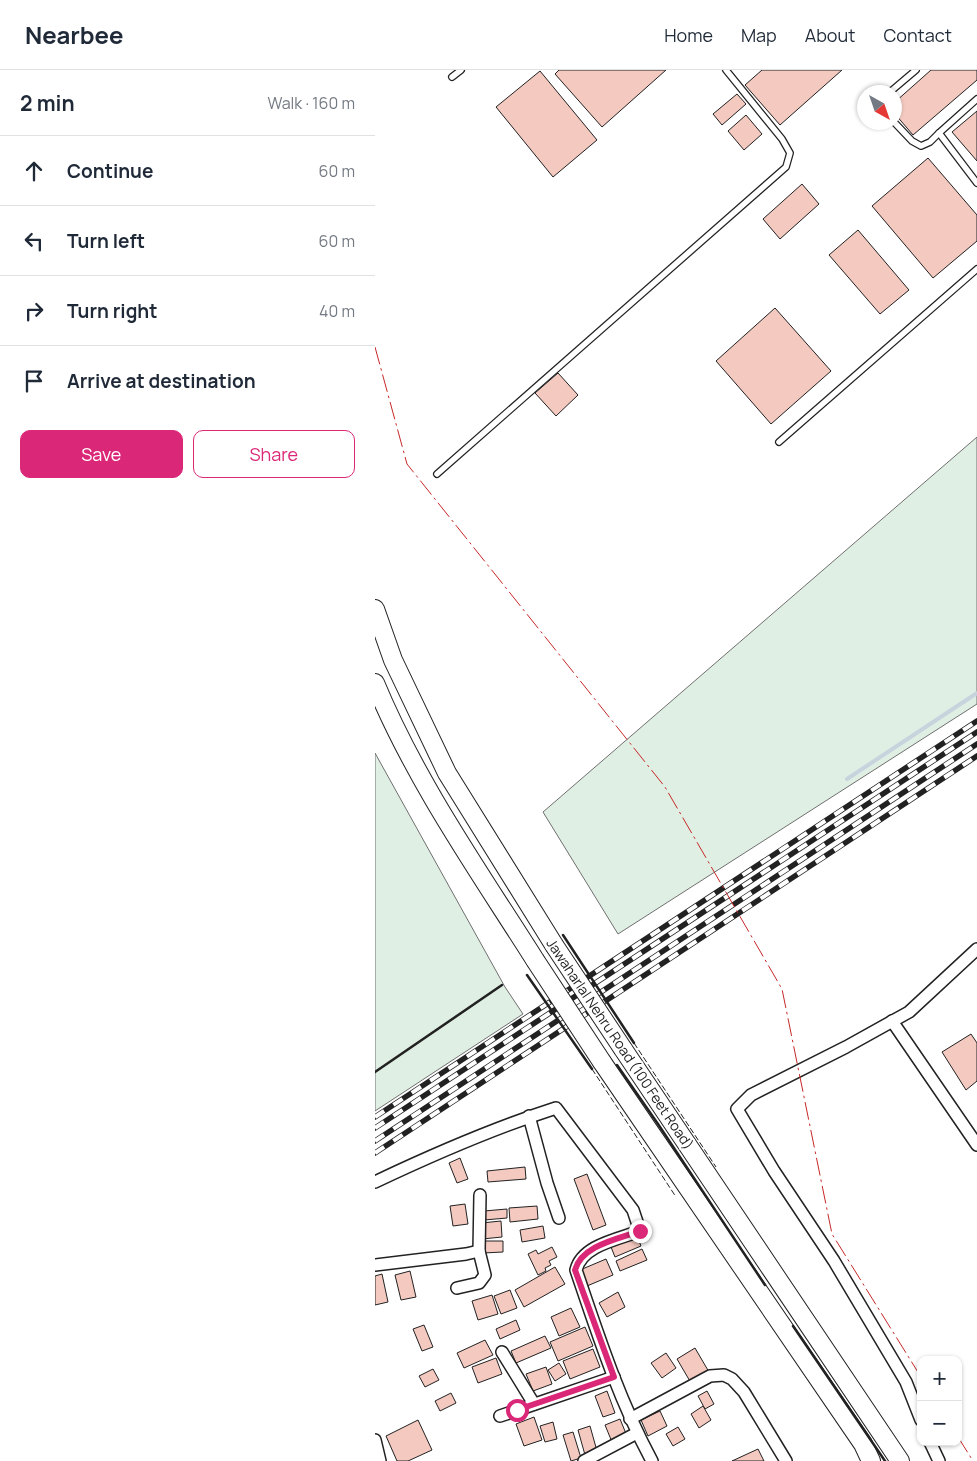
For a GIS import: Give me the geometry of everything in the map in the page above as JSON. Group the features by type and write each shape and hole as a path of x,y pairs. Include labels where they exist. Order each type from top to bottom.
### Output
{"main road":[{"name":"Jawaharlal Nehru Road (100 Feet Road)","path":"375,609 393,660 447,773 554,945 899,1461"},
{"name":"Jawaharlal Nehru Road (100 Feet Road)","path":"375,683 429,792 535,960 602,1062 863,1444 871,1461"}],"street":[{"path":"917,1410 906,1382 834,1262 774,1171 737,1108 751,1095 846,1047 909,1012 977,949"},
{"path":"891,1021 977,1145"},
{"path":"375,1182 421,1160 529,1116 556,1108 633,1210 639,1225 640,1231 591,1249 577,1262 575,1270 630,1418 652,1461"},
{"path":"529,1116 547,1183 559,1218"},
{"path":"457,1288 479,1283 485,1275 479,1251 480,1195"},
{"path":"375,1265 479,1251"},
{"path":"502,1352 534,1404"},
{"path":"630,1418 710,1376 724,1375 744,1392 786,1461"},
{"path":"501,1416 614,1377"},
{"path":"585,1461 637,1433"},
{"path":"375,1440 380,1461"},
{"path":"931,1446 939,1461"}],"lane":[{"path":"452,77 461,70"},
{"path":"437,474 786,167 790,153 782,139 726,70"},
{"path":"898,85 916,70"},
{"path":"902,130 912,141 921,146 930,142 977,99"},
{"path":"939,134 977,183"},
{"path":"779,442 977,269"}],"green space":[{"path":"977,437 977,704 618,934 543,812"},
{"path":"375,753 505,987 523,1014 375,1111"}],"building":[{"path":"559,70 666,70 602,127 555,74"},
{"path":"762,70 842,70 780,125 745,85"},
{"path":"931,70 977,70 977,80 913,135 902,122 902,96"},
{"path":"540,71 597,140 553,177 496,107"},
{"path":"737,94 746,104 722,125 713,114"},
{"path":"977,111 977,161 952,132"},
{"path":"746,115 762,134 744,150 728,131"},
{"path":"928,158 977,215 977,241 933,278 872,206"},
{"path":"802,184 819,204 780,239 763,219"},
{"path":"858,230 909,290 880,314 829,255"},
{"path":"775,308 831,371 771,424 716,361"},
{"path":"558,373 578,395 556,416 535,393"},
{"path":"971,1034 977,1043 977,1081 966,1090 942,1052"},
{"path":"460,1158 468,1179 457,1183 449,1163"},
{"path":"525,1167 526,1179 488,1182 487,1171"},
{"path":"587,1174 606,1225 593,1230 574,1179"},
{"path":"465,1204 468,1224 453,1226 450,1206"},
{"path":"537,1206 538,1219 510,1222 509,1208"},
{"path":"507,1209 507,1218 484,1220 484,1211"},
{"path":"501,1221 502,1237 482,1239 481,1223"},
{"path":"543,1226 545,1238 522,1242 520,1230"},
{"path":"637,1236 641,1246 615,1257 611,1247"},
{"path":"483,1241 503,1241 503,1252 483,1253"},
{"path":"552,1247 557,1257 549,1261 551,1265 545,1268 546,1271 538,1275 528,1254 536,1250 538,1254"},
{"path":"642,1249 647,1260 620,1271 616,1261"},
{"path":"606,1259 613,1275 587,1286 580,1270"},
{"path":"555,1267 565,1284 524,1307 515,1290"},
{"path":"410,1271 416,1297 401,1300 395,1275"},
{"path":"382,1274 388,1302 375,1305 375,1276"},
{"path":"510,1290 517,1308 501,1314 494,1296"},
{"path":"618,1292 625,1307 607,1317 599,1303"},
{"path":"492,1295 498,1314 478,1320 472,1301"},
{"path":"571,1308 580,1327 559,1336 551,1317"},
{"path":"516,1320 520,1330 500,1339 496,1329"},
{"path":"424,1325 433,1347 422,1351 413,1329"},
{"path":"585,1327 593,1346 558,1361 550,1342"},
{"path":"545,1336 551,1348 516,1363 511,1351"},
{"path":"485,1340 493,1355 464,1368 457,1353"},
{"path":"695,1348 709,1372 691,1383 677,1359"},
{"path":"593,1349 600,1367 570,1379 563,1361"},
{"path":"666,1353 676,1368 662,1378 651,1363"},
{"path":"496,1358 502,1374 478,1383 472,1367"},
{"path":"559,1363 566,1374 555,1381 548,1370"},
{"path":"546,1367 552,1384 533,1391 526,1374"},
{"path":"433,1369 439,1380 425,1387 419,1376"},
{"path":"607,1391 615,1413 603,1417 595,1396"},
{"path":"707,1391 714,1404 705,1409 698,1396"},
{"path":"451,1393 456,1403 440,1411 435,1401"},
{"path":"703,1406 711,1420 699,1428 691,1414"},
{"path":"660,1411 667,1426 648,1436 641,1420"},
{"path":"534,1417 542,1440 524,1446 516,1424"},
{"path":"620,1419 627,1436 612,1442 605,1425"},
{"path":"418,1420 432,1450 408,1461 397,1461 386,1436"},
{"path":"553,1422 557,1439 545,1442 540,1426"},
{"path":"590,1426 597,1451 585,1455 578,1430"},
{"path":"678,1427 685,1439 673,1446 666,1434"},
{"path":"573,1432 581,1458 571,1461 563,1435"},
{"path":"758,1449 764,1461 732,1461"}],"waterway":[{"path":"847,779 977,693"}],"railway":[{"path":"375,1117 977,721"},
{"path":"375,1128 977,732"},
{"path":"375,1141 977,744"},
{"path":"375,1153 977,756"}],"fence":[{"path":"634,1043 716,1167"},
{"path":"592,1069 676,1197"}],"wall":[{"path":"563,935 634,1043"},
{"path":"527,975 592,1069"},
{"path":"375,1072 502,985"},
{"path":"617,1065 765,1285"},
{"path":"793,1326 885,1461"}],"power":[{"path":"375,347 407,464 665,787 782,989 832,1234 917,1371"},
{"path":"962,1443 973,1461"}],"route":[{"path":"517,1410 614,1377 575,1270 577,1262 591,1249 640,1231"}]}
